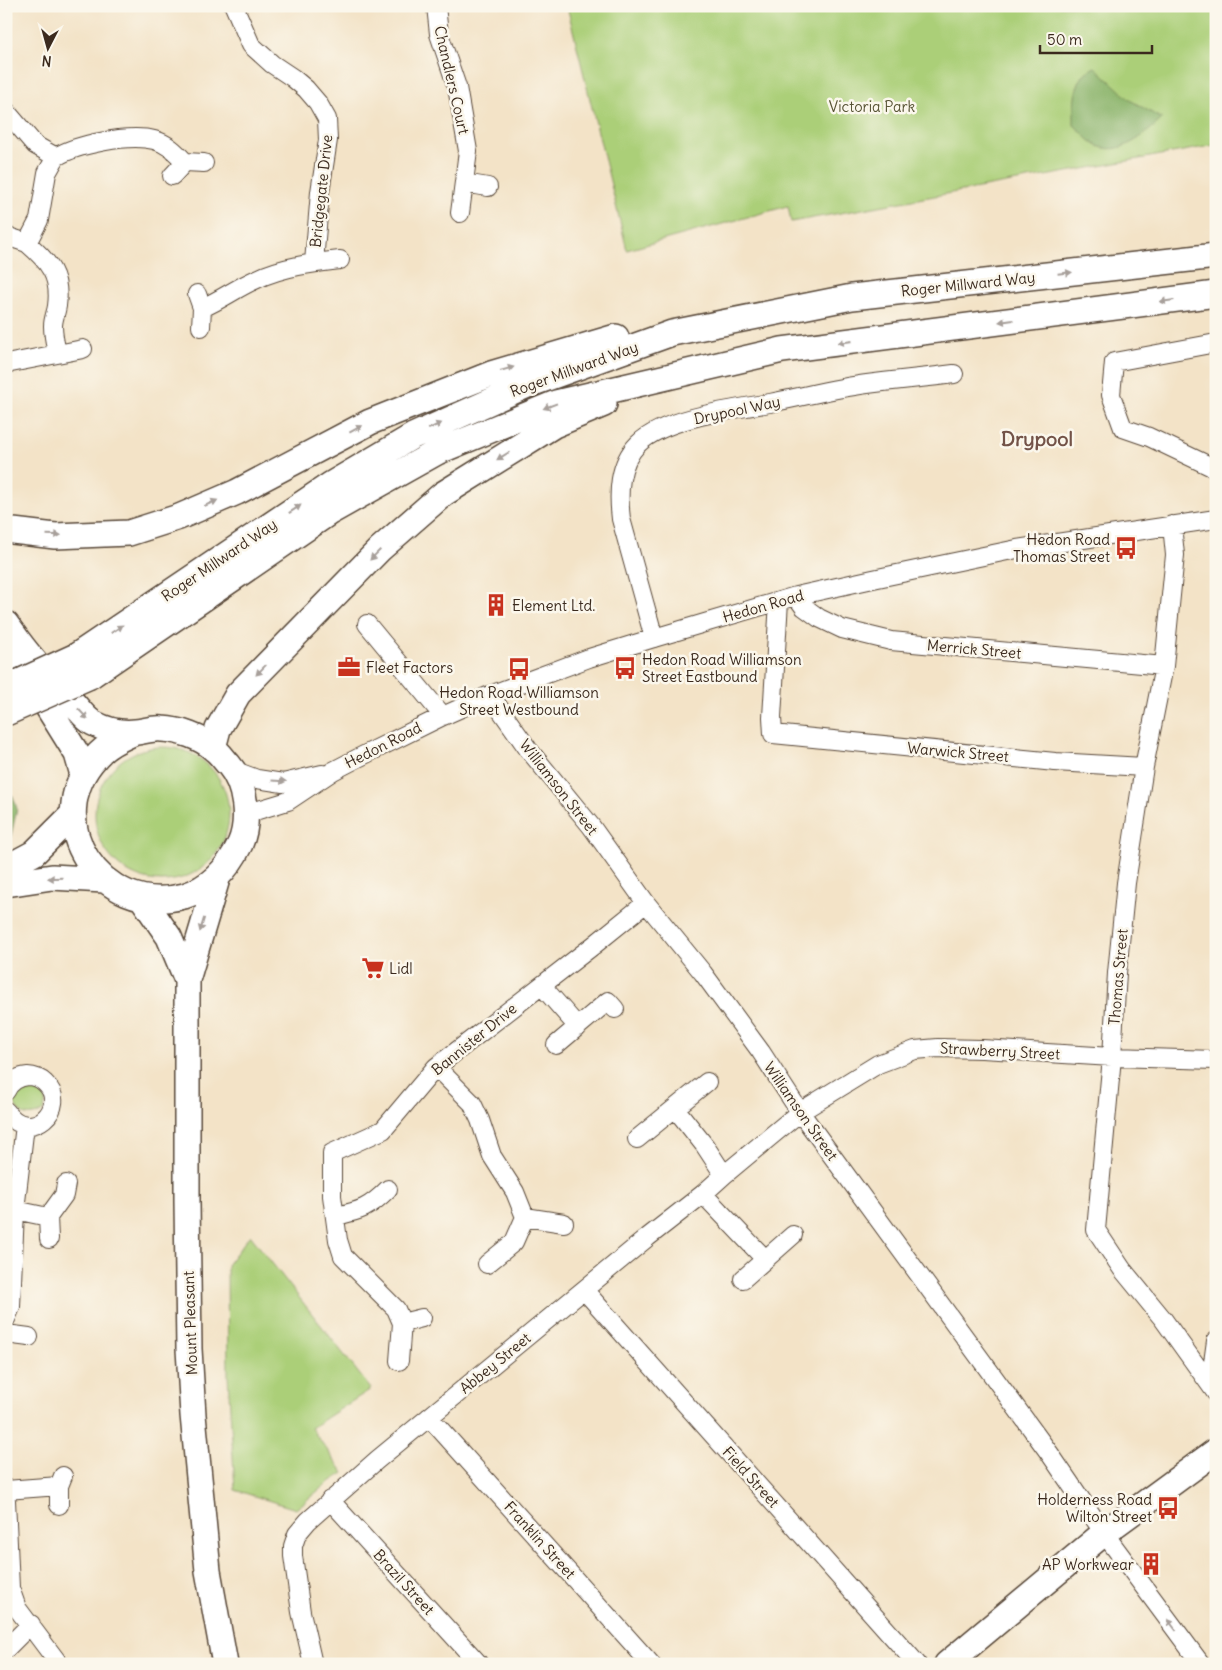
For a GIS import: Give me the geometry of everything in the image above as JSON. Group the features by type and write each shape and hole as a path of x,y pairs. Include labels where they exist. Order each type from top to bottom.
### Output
{"highway":[{"name":"Roger Millward Way","path":"6,688 83,666 330,485 412,436 525,386 672,334 852,297 1216,256"},
{"name":"Roger Millward Way","path":"6,713 330,512 437,452 556,403 673,374 782,350 1216,294"},
{"path":"6,529 55,536 129,533 180,517 237,492 370,422 491,374 653,326 852,297"},
{"path":"214,748 218,729 238,694 380,550 443,494 554,425 673,374"},
{"path":"6,624 30,657 90,722 114,732 133,733 161,729 189,734 214,748 233,770 242,791 246,814 242,838 232,860 217,878 194,893 169,900 142,898 122,892 104,880 87,861 77,838 74,814 76,794 83,776 96,757 113,742 133,733"},
{"path":"6,663 34,685 77,754 83,776"},
{"path":"6,868 34,853 74,814"},
{"path":"6,884 52,877 104,880"},
{"path":"186,980 217,878"},
{"path":"142,898 168,937 186,980"},
{"name":"Mount Pleasant","path":"186,980 189,1349 193,1415 208,1571 223,1663"},
{"path":"947,1664 1104,1533 1216,1451"}],"street":[{"name":"Bridgegate Drive","path":"234,6 252,45 272,64 306,89 318,103 327,118 328,140 320,192 314,262"},
{"name":"Chandlers Court","path":"436,6 439,34 457,87 468,150 460,213"},
{"path":"6,111 35,145 56,157"},
{"path":"27,243 39,220 47,173 56,157 74,148 122,139 139,138 155,140 171,148 185,162 204,163"},
{"path":"172,176 185,162"},
{"path":"464,184 488,187"},
{"path":"6,236 27,243 48,262 58,289 53,325 57,353"},
{"name":"Bridgegate Drive","path":"201,327 199,301 219,301 257,278 277,271 314,262 340,260"},
{"path":"1216,343 1114,362 1111,395 1124,428 1149,437 1216,469"},
{"path":"6,364 83,349"},
{"name":"Drypool Way","path":"654,638 621,519 619,504 619,487 622,472 637,445 648,435 708,413 866,384 954,374"},
{"name":"Hedon Road","path":"246,814 288,801 333,771 443,716 490,695 589,658 654,638 787,598 1017,549 1216,519"},
{"name":"Thomas Street","path":"1172,525 1175,555 1164,666 1144,768 1126,883 1096,1230 1122,1269 1157,1311 1213,1389"},
{"name":"Merrick Street","path":"787,598 819,618 842,629 891,641 1164,666"},
{"name":"Warwick Street","path":"787,598 772,717 773,734 1055,762 1144,768"},
{"path":"367,624 443,716"},
{"name":"Williamson Street","path":"490,695 528,749 591,826 646,903 703,973 755,1044 800,1112 1201,1664"},
{"name":"Hedon Road","path":"233,770 257,779 283,783 333,771"},
{"name":"Bannister Drive","path":"402,1323 396,1309 343,1256 338,1240 332,1196 332,1153 383,1130 436,1067 646,903"},
{"path":"542,986 578,1027"},
{"path":"556,1045 608,1000 616,1009"},
{"name":"Strawberry Street","path":"800,1112 878,1064 915,1050 938,1048 982,1049 1112,1057 1216,1060"},
{"path":"436,1067 472,1103 492,1156 515,1192 525,1217 514,1242 487,1264"},
{"path":"6,1091 14,1081 21,1077 37,1078 49,1087 53,1103 47,1117 32,1125 17,1122 6,1111"},
{"path":"637,1139 707,1082"},
{"path":"675,1108 705,1146 724,1175"},
{"name":"Abbey Street","path":"312,1664 301,1612 293,1556 293,1546 297,1534 330,1500 800,1112"},
{"path":"6,1320 11,1307 15,1210 25,1125"},
{"path":"49,1239 48,1217 64,1195 66,1184"},
{"path":"335,1216 361,1211 376,1201 388,1189"},
{"path":"703,1194 765,1259"},
{"path":"15,1210 48,1217"},
{"path":"525,1217 564,1223"},
{"path":"743,1279 793,1235"},
{"name":"Field Street","path":"584,1290 917,1664"},
{"path":"399,1361 402,1323 422,1318"},
{"path":"6,1334 30,1337"},
{"path":"1213,1389 1216,1341"},
{"name":"Franklin Street","path":"429,1417 651,1664"},
{"path":"6,1490 61,1481 58,1505"},
{"path":"6,1500 10,1588 17,1608 31,1624 59,1664"},
{"name":"Brazil Street","path":"330,1500 479,1664"},
{"path":"6,1649 31,1624"}],"green space":[{"name":"Victoria Park","path":"567,6 1216,6 1216,145 791,222 788,206 627,250"},
{"path":"1095,67 1130,100 1162,119 1139,138 1122,147 1113,149 1103,148 1094,144 1074,125 1074,113 1079,82 1088,71"},
{"path":"162,747 188,752 199,758 209,767 218,777 224,788 229,814 224,840 218,851 209,861 199,870 188,876 162,881 136,876 125,870 115,861 106,851 100,840 95,814 100,788 106,777 115,767 125,758 136,752"},
{"path":"6,792 13,796 17,809 10,840 6,842"},
{"path":"30,1082 47,1093 44,1110 28,1115 19,1111 14,1097 19,1087"},
{"path":"250,1235 371,1389 311,1428 344,1473 325,1485 296,1509 235,1490 228,1376 227,1265"}],"place":[{"name":"Hedon Road Thomas Street","path":"1126,548"},
{"name":"Element Ltd.","path":"496,605"},
{"name":"Fleet Factors","path":"349,667"},
{"name":"Hedon Road Williamson Street Eastbound","path":"625,668"},
{"name":"Hedon Road Williamson Street Westbound","path":"519,669"},
{"name":"Lidl","path":"373,968"},
{"name":"Holderness Road Wilton Street","path":"1168,1508"},
{"name":"AP Workwear","path":"1151,1564"}],"district":[{"name":"Drypool","path":"1037,438"}]}
